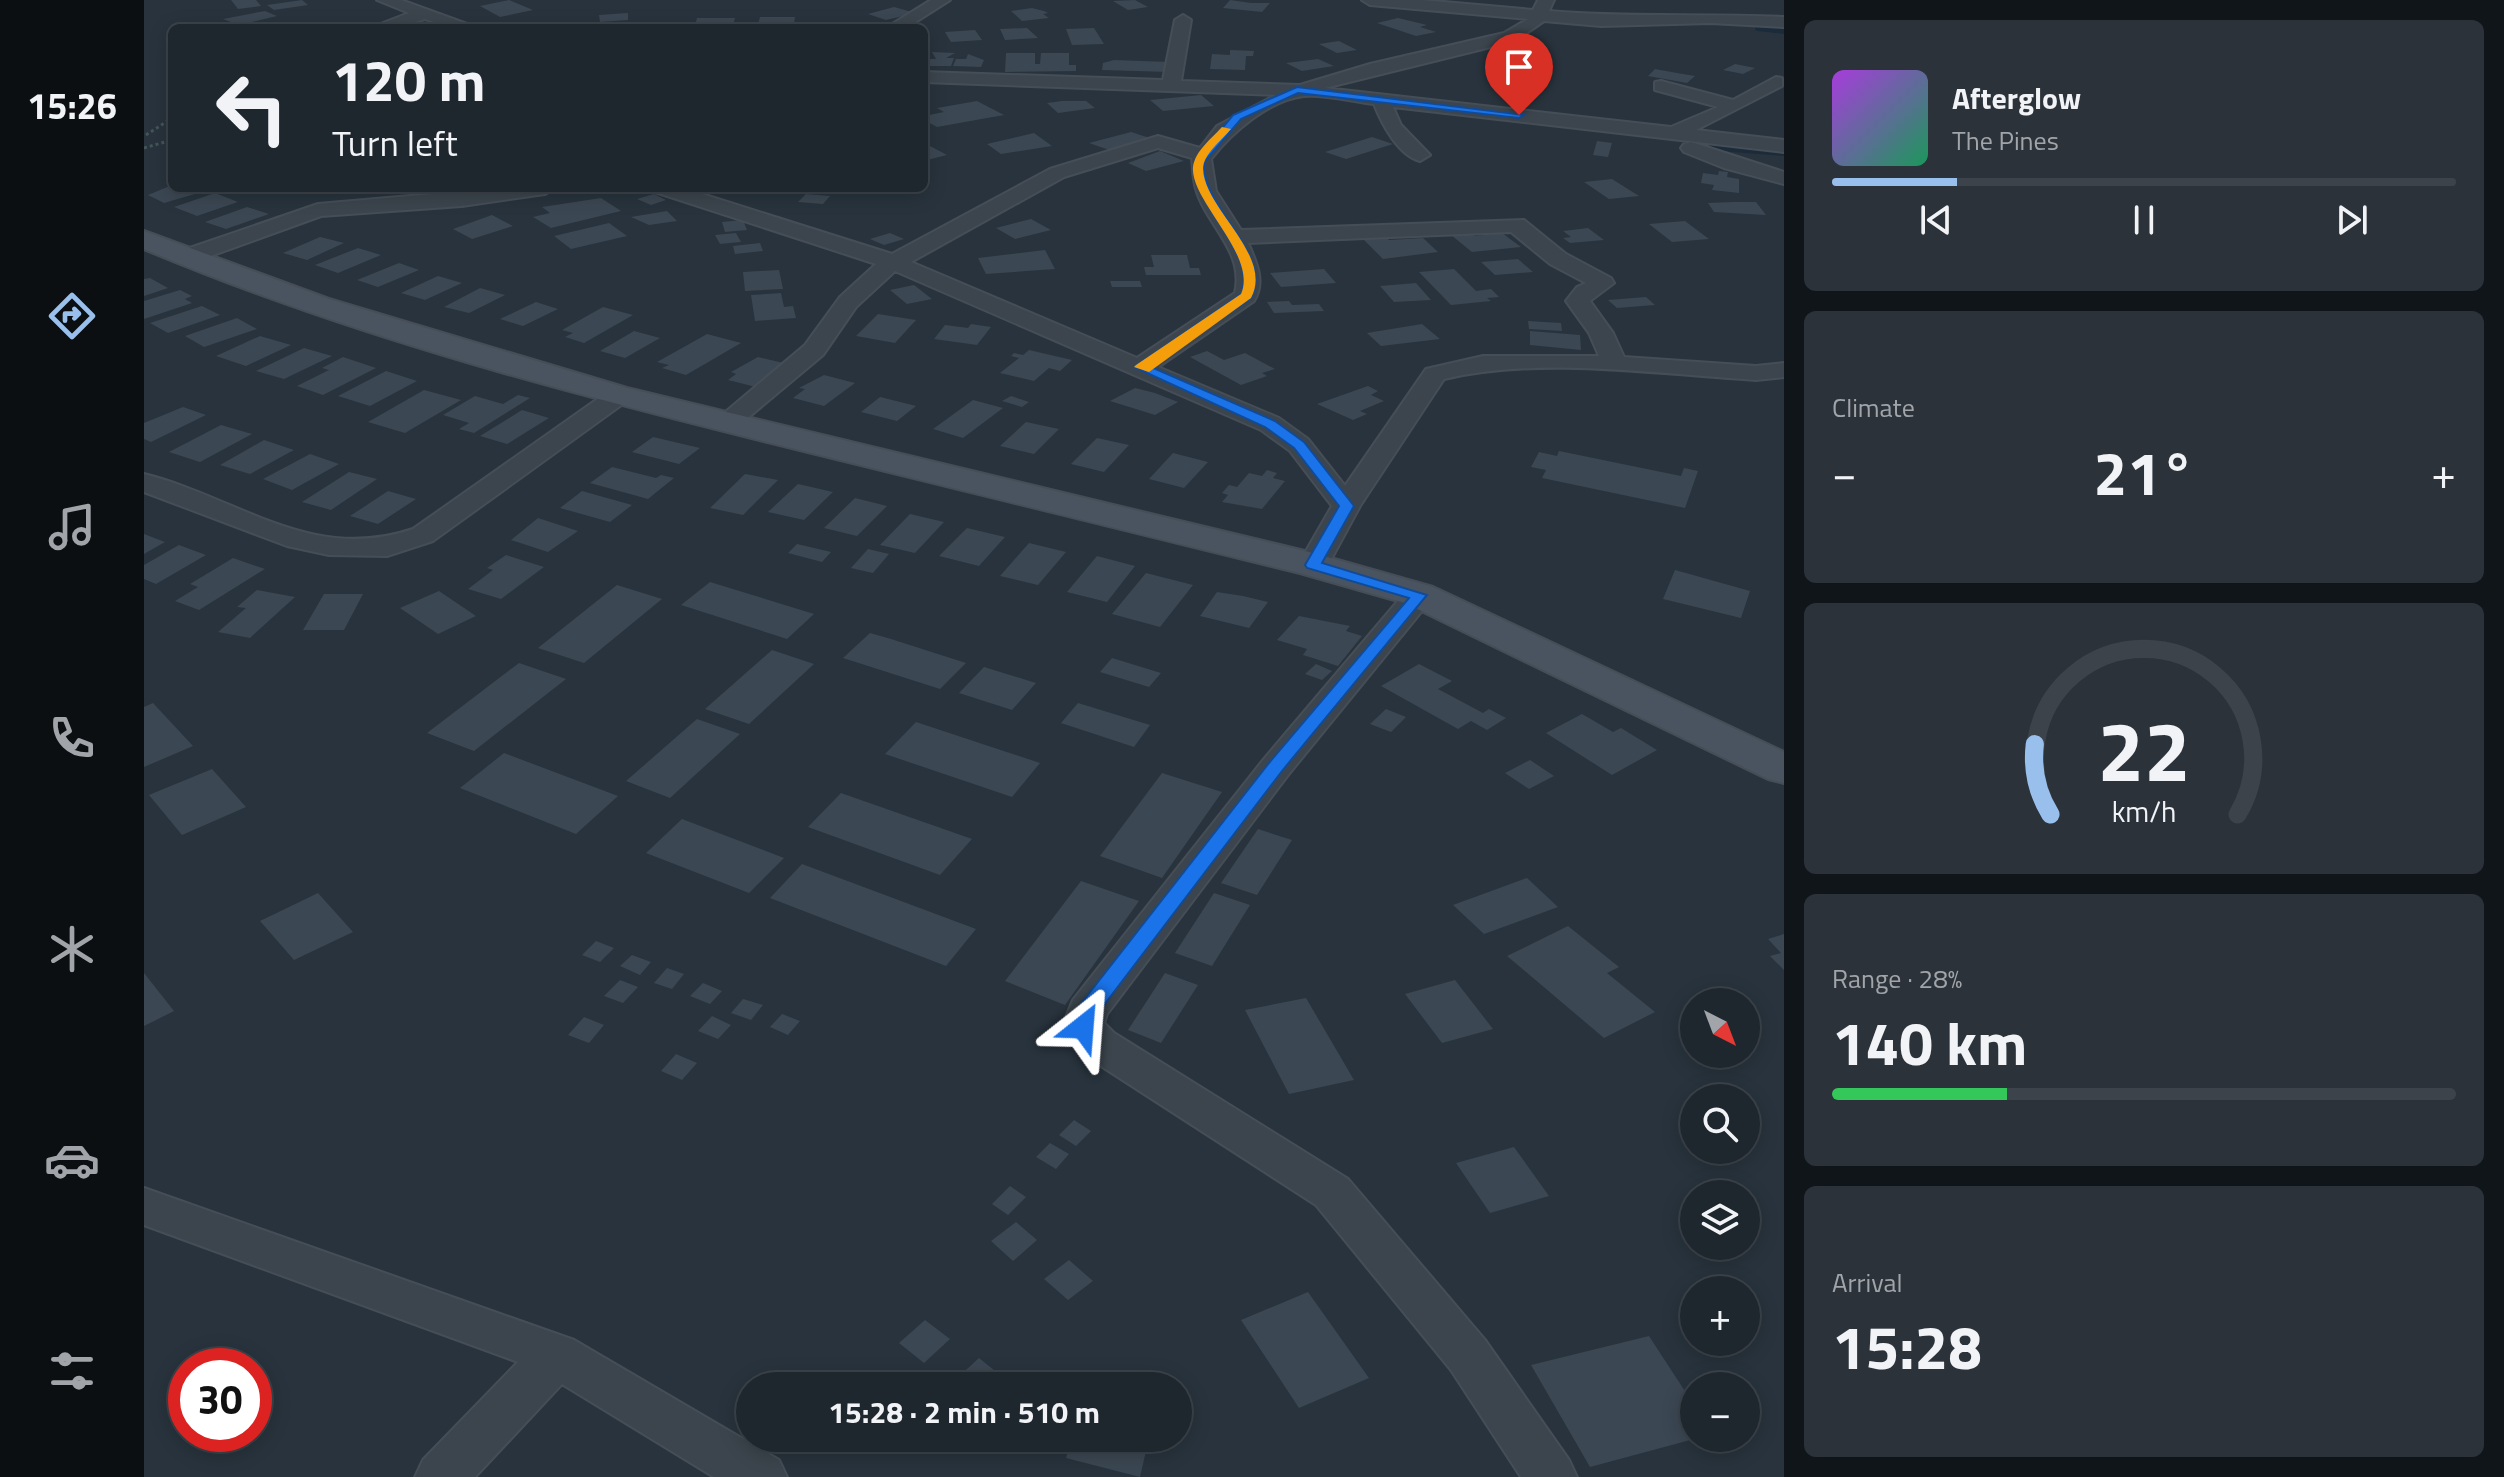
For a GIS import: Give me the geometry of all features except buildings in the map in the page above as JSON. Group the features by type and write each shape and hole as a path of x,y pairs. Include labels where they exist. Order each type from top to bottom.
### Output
{"street":[{"path":"385,0 459,24"},
{"path":"901,24 942,0"},
{"path":"1370,0 1542,9 1616,22 1711,18 1784,22"},
{"path":"1141,367 1246,296 1250,277 1234,237 1203,186 1198,169 1203,155 1237,117 1297,90 1509,37 1528,28 1542,9"},
{"path":"391,24 427,13"},
{"path":"1171,86 1183,20"},
{"path":"928,77 1297,90 1784,146"},
{"path":"1661,134 1735,106 1776,82"},
{"path":"1661,86 1735,106"},
{"path":"1381,99 1393,127 1420,155"},
{"path":"1661,134 1731,164 1784,178"},
{"path":"729,420 814,350 863,284 892,262 1057,173 1158,142 1203,155"},
{"path":"186,257 372,192"},
{"path":"318,210 462,200 517,192"},
{"path":"675,192 832,240 892,262 1270,424 1299,445 1346,506"},
{"path":"1234,237 1516,225 1558,259 1603,283 1585,292 1578,301 1596,325 1614,363"},
{"path":"144,239 186,257 511,365 618,396 729,420 1313,565 1419,595 1784,769"},
{"path":"1313,565 1346,506 1435,374 1483,363 1614,363 1756,373 1784,370"},
{"path":"144,482 280,534 349,549 386,547 423,535 618,396"},
{"path":"1419,595 1276,767 1087,1010 1083,1027 1099,1044 1332,1192 1468,1355 1551,1477"},
{"path":"144,1206 557,1355 761,1477"},
{"path":"441,1477 557,1355"}],"path":[{"path":"146,135 168,121"},
{"path":"144,148 168,141"}],"waterway":[{"path":"1758,28 1784,31"},
{"path":"1708,147 1784,153"}],"slow traffic":[{"path":"1144,369 1141,367 1246,296 1250,287 1250,277 1234,237 1203,186 1198,169 1203,155 1226,129"}],"route":[{"path":"1083,1027 1087,1010 1276,767 1419,595 1313,565 1346,506 1319,468 1299,445 1270,424 1141,367 1246,296 1250,287 1250,277 1234,237 1203,186 1198,165 1203,155 1237,117 1297,90 1519,115"}]}
